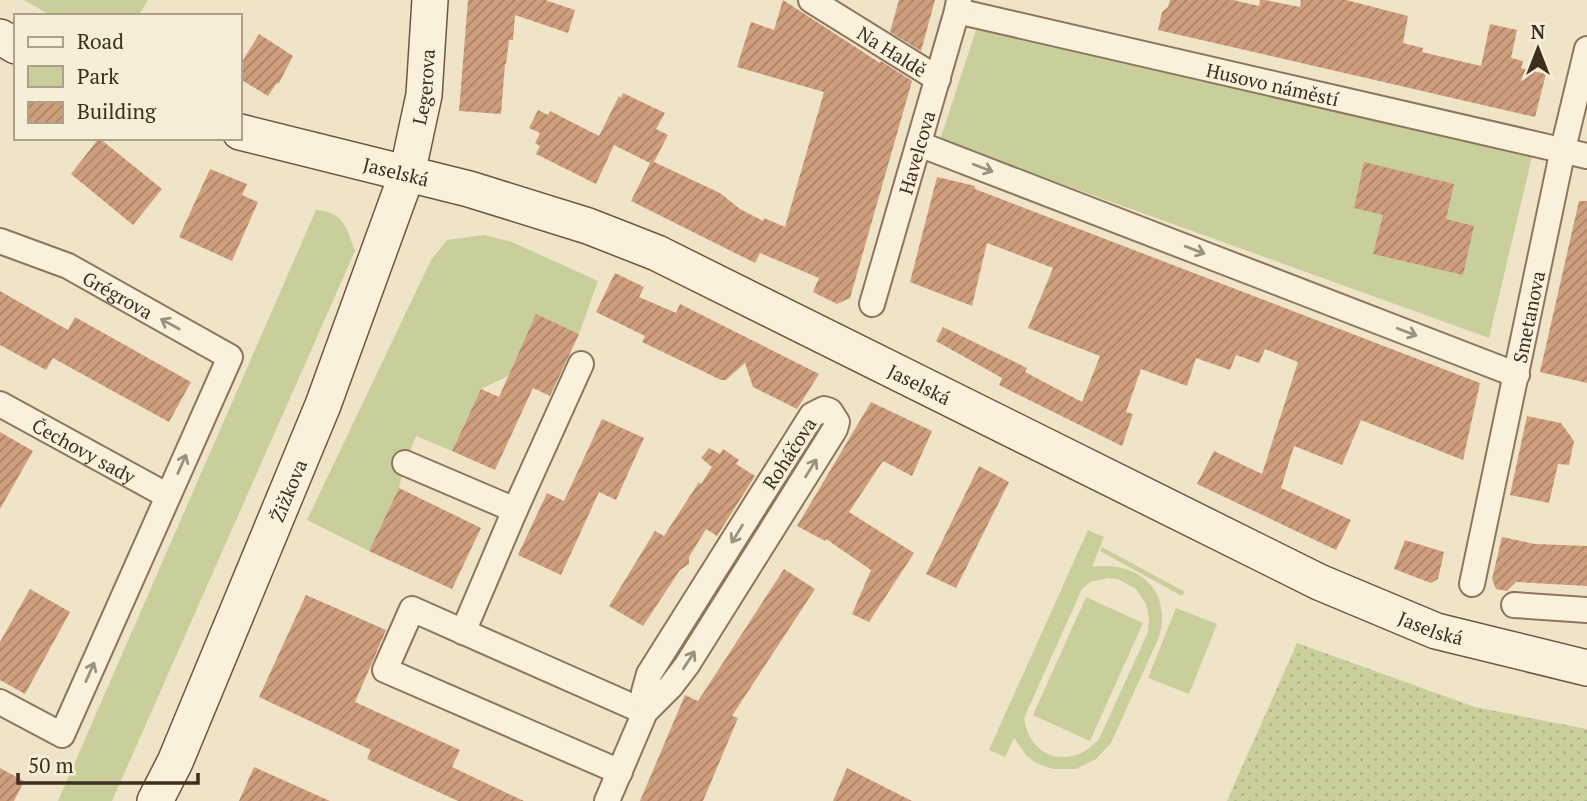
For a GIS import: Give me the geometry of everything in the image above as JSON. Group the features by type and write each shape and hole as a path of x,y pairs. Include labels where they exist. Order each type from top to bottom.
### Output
{"street":[{"name":"Legerova","path":"407,174 424,95 430,0"},
{"name":"Na Haldě","path":"811,0 938,79"},
{"name":"Havelcova","path":"872,304 958,6"},
{"name":"Husovo náměstí","path":"958,6 1587,156"},
{"name":"Smetanova","path":"1472,584 1563,149 1587,49"},
{"name":"Jaselská","path":"242,133 469,189 575,222 657,253 1319,582 1436,631 1587,668"},
{"path":"919,144 1517,375"},
{"name":"Žižkova","path":"155,794 323,405 407,174"},
{"name":"Grégrova","path":"0,241 68,266 230,357 168,496"},
{"path":"463,632 581,364"},
{"name":"Čechovy sady","path":"0,404 168,496"},
{"name":"Roháčova","path":"607,801 645,712 687,665 835,429 837,422 830,411 824,409 812,415 649,674 644,692 645,712"},
{"path":"405,463 515,510"},
{"path":"0,702 62,734 168,496"},
{"path":"1514,605 1587,610"},
{"path":"620,772 385,670 412,609 645,712"}],"green space":[{"path":"24,0 148,0 139,14 48,14"},
{"path":"976,30 1532,157 1489,338 940,140"},
{"path":"316,210 333,214 343,222 355,251 112,801 58,801"},
{"path":"484,235 512,242 598,281 579,334 536,315 508,376 481,389 452,451 416,436 399,488 369,551 307,520 431,260 447,240"},
{"path":"1088,530 1104,537 1092,567 1123,568 1148,582 1161,605 1162,620 1159,637 1111,743 1096,759 1076,769 1053,769 1036,763 1026,755 1014,738 1005,757 989,750","holes":["1118,579 1136,589 1146,604 1148,632 1099,739 1077,755 1054,756 1034,743 1024,718 1082,589 1090,582"]},
{"path":"1102,547 1185,592 1182,596 1100,551"},
{"path":"1086,597 1143,623 1090,741 1033,715"},
{"path":"1176,608 1217,624 1189,694 1148,678"},
{"path":"1297,643 1475,707 1587,729 1587,801 1227,801"}],"building":[{"path":"468,0 545,0 575,10 568,33 515,15 513,40 509,40 505,64 501,114 459,111"},
{"path":"783,0 912,81 850,298 837,304 813,292 819,278 760,253 755,263 631,201 650,163 614,145 596,184 536,154 540,146 535,143 540,133 529,128 538,110 548,115 550,111 599,136 623,93 665,113 656,129 668,135 654,162 720,193 740,209 763,221 764,218 785,227 824,92 737,67 751,22 774,30"},
{"path":"899,0 935,0 921,51 890,32"},
{"path":"1170,0 1233,0 1259,6 1260,0 1265,0 1300,7 1301,0 1346,0 1408,16 1403,43 1423,48 1422,52 1481,66 1490,24 1517,30 1511,58 1523,61 1521,68 1546,74 1535,117 1158,30 1162,12 1168,7"},
{"path":"259,34 293,56 279,83 268,96 242,80 242,62"},
{"path":"97,140 101,140 162,189 133,225 71,174"},
{"path":"1364,162 1454,184 1446,219 1474,226 1463,275 1373,254 1383,215 1354,208"},
{"path":"210,169 247,184 242,195 258,202 232,261 179,237"},
{"path":"937,177 975,186 975,189 1480,383 1463,460 1361,420 1342,465 1294,446 1281,488 1351,520 1336,550 1197,484 1214,451 1262,474 1298,362 1265,349 1259,363 1236,355 1230,370 1196,358 1187,386 1141,369 1126,412 1133,414 1122,446 999,385 1002,378 936,341 943,327 1027,368 1025,372 1082,402 1100,356 1028,328 1053,268 987,243 972,306 910,282"},
{"path":"1579,201 1587,201 1587,383 1540,372"},
{"path":"615,273 644,287 639,297 676,313 680,304 819,374 797,409 753,387 745,363 726,380 721,380 642,342 645,336 596,312"},
{"path":"0,291 68,330 75,317 191,382 169,422 53,358 46,370 0,345"},
{"path":"536,314 579,334 550,396 533,388 495,470 452,451 481,389 499,397"},
{"path":"871,402 932,431 912,476 883,461 849,512 914,553 869,622 852,614 871,570 826,539 825,541 797,526"},
{"path":"1527,416 1561,423 1574,441 1569,465 1558,464 1549,503 1510,495"},
{"path":"602,419 644,438 616,500 599,492 561,575 518,555 547,493 564,501"},
{"path":"0,432 33,451 0,509"},
{"path":"709,448 720,454 723,449 739,460 736,464 755,476 717,536 706,529 689,557 689,564 680,570 643,626 609,606 655,531 664,536 699,482 701,484 712,467 701,458"},
{"path":"979,466 1009,482 956,588 926,574"},
{"path":"399,488 481,528 452,589 369,551"},
{"path":"1502,537 1535,544 1587,546 1587,586 1516,582 1507,591 1496,589 1492,579"},
{"path":"1405,540 1444,552 1438,579 1431,583 1394,569"},
{"path":"784,569 815,589 732,716 738,718 703,801 640,801 685,695 698,701"},
{"path":"30,589 70,612 25,694 0,680 0,642"},
{"path":"306,595 386,630 355,702 460,750 452,767 524,801 458,801 367,759 371,750 259,697"},
{"path":"254,767 330,801 239,801"},
{"path":"0,768 24,781 14,801 0,801"},
{"path":"847,768 912,801 833,801"}]}
